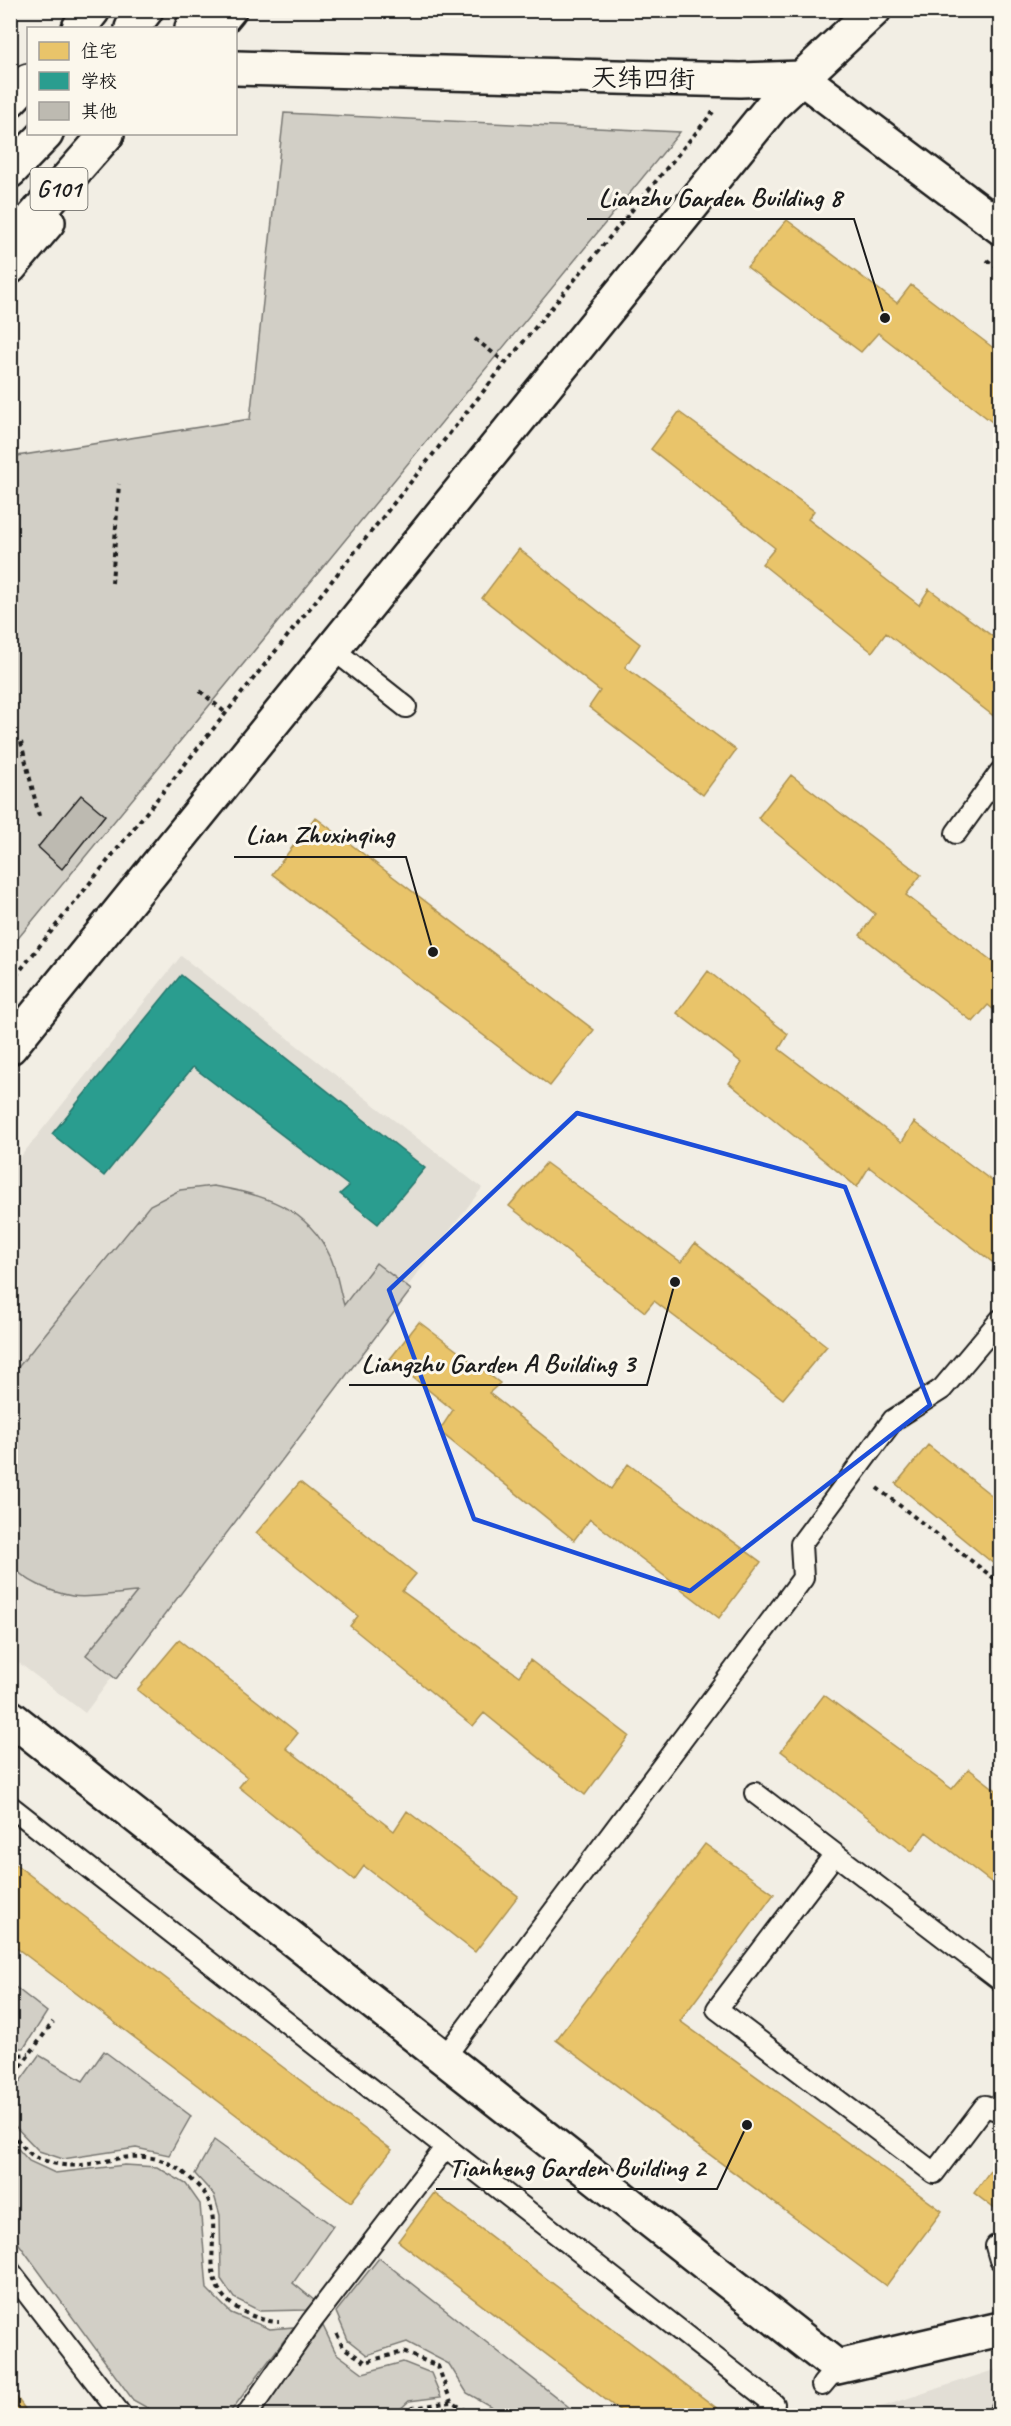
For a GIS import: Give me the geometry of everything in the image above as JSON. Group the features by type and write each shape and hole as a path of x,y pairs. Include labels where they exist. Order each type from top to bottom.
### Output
{"main road":[{"path":"80,27 93,10"},
{"path":"133,27 146,10"},
{"path":"193,27 206,10"},
{"path":"215,27 229,10"},
{"path":"10,1047 334,650 774,104 874,10"},
{"name":"天纬四街","path":"237,68 740,80 802,78"},
{"path":"802,78 1000,227"},
{"path":"10,100 27,82"},
{"name":"G101","path":"10,171 45,135"},
{"name":"G101","path":"10,244 106,135"},
{"name":"G101","path":"10,267 123,135"},
{"path":"10,1717 444,2058 829,2376 1000,2329"}],"lane":[{"path":"334,650 406,707"},
{"path":"956,833 1000,772"},
{"path":"444,2058 803,1578 801,1544 893,1420 942,1389 1000,1320"},
{"path":"755,1793 1000,1980"},
{"path":"10,1806 774,2404 766,2415"},
{"path":"835,1854 717,2009 934,2173 985,2106 1000,2111"},
{"path":"246,2415 318,2313 445,2148"},
{"path":"10,2271 122,2415"},
{"path":"997,2415 1000,2412"}],"path":[{"path":"10,983 506,363 740,80"},
{"path":"475,339 506,363"},
{"path":"112,583 119,484"},
{"path":"200,691 227,714"},
{"path":"21,742 39,816"},
{"path":"855,1471 1000,1583"},
{"path":"10,2081 53,2022"},
{"path":"10,2056 30,2054"},
{"path":"10,2132 34,2157 64,2167 135,2156 167,2162 189,2177 207,2196 211,2213 214,2273 218,2290 231,2305 252,2316 275,2322 318,2313 343,2347 365,2362 403,2352 438,2366 451,2402"},
{"path":"406,2415 413,2408 451,2402 476,2415"}],"highlighted area":[{"path":"577,1113 845,1187 930,1405 690,1591 474,1519 389,1290"}],"shaded area":[{"path":"284,113 680,132 11,947 11,457 250,419"},
{"path":"181,956 482,1188 85,1713 11,1657 10,1170"},
{"path":"213,1186 249,1193 296,1214 320,1239 330,1256 344,1305 376,1263 411,1290 116,1679 86,1655 137,1592 72,1596 38,1585 11,1565 11,1376 150,1205 180,1190"},
{"path":"10,1983 47,2012 24,2048 11,2048"},
{"path":"104,2051 191,2116 169,2155 136,2148 63,2159 39,2151 11,2122 11,2094 39,2055 83,2081"},
{"path":"214,2140 333,2226 293,2283 315,2301 306,2310 260,2311 234,2298 221,2279 220,2215 214,2195 195,2174"},
{"path":"11,2141 29,2161 55,2173 125,2165 157,2167 186,2184 200,2204 207,2289 231,2313 270,2329 294,2327 228,2415 160,2415 133,2400 11,2233"},
{"path":"379,2258 579,2415 506,2415 467,2393 449,2364 407,2342 367,2355 348,2340 336,2312"},
{"path":"323,2326 336,2353 363,2373 403,2362 431,2373 441,2397 409,2401 394,2415 258,2416"},
{"path":"1000,2368 1000,2415 857,2416 857,2415"}],"building: 住宅":[{"path":"787,220 897,303 911,285 1000,353 1000,411 992,422 878,333 861,352 747,267"},
{"path":"679,412 814,511 808,519 919,605 929,589 1000,642 1000,721 886,633 872,652 762,564 775,548 651,449"},
{"path":"519,549 640,644 625,667 736,750 703,795 589,707 600,691 482,598"},
{"path":"791,775 921,875 906,895 1000,967 1000,1015 988,1005 973,1022 860,935 875,914 758,818"},
{"path":"315,817 594,1030 550,1086 272,874"},
{"path":"708,971 788,1034 779,1049 902,1142 914,1122 1000,1187 1000,1268 869,1167 857,1187 729,1083 742,1063 677,1013"},
{"path":"546,1163 681,1262 695,1243 827,1346 783,1399 654,1301 645,1312 509,1206"},
{"path":"419,1322 500,1383 489,1393 611,1489 628,1464 761,1562 719,1618 590,1519 574,1540 439,1431 453,1410 390,1359"},
{"path":"928,1445 1000,1502 1000,1569 896,1484"},
{"path":"300,1482 416,1574 402,1591 519,1676 530,1660 629,1736 585,1795 484,1713 473,1726 350,1626 358,1616 256,1533"},
{"path":"179,1640 298,1733 286,1748 394,1831 407,1811 518,1896 475,1952 364,1866 354,1880 239,1787 247,1777 137,1690"},
{"path":"824,1695 952,1789 969,1769 1000,1793 1000,1889 926,1832 912,1851 781,1751"},
{"path":"705,1844 774,1894 680,2021 942,2211 886,2286 556,2040"},
{"path":"10,1860 392,2150 351,2202 10,1943"},
{"path":"1000,2157 1000,2213 974,2193"},
{"path":"434,2193 723,2413 721,2416 627,2416 398,2241"},
{"path":"10,2388 30,2416 10,2416"}],"building: 学校":[{"path":"181,975 425,1168 378,1224 340,1194 349,1186 193,1067 104,1176 52,1134"}],"building: 其他":[{"path":"81,795 105,815 62,869 38,847"}],"place":[{"name":"Lianzhu Garden Building 8","path":"885,318"},
{"name":"Lian Zhuxinqing","path":"433,952"},
{"name":"Liangzhu Garden A Building 3","path":"675,1282"},
{"name":"Tianheng Garden Building 2","path":"747,2125"}]}
